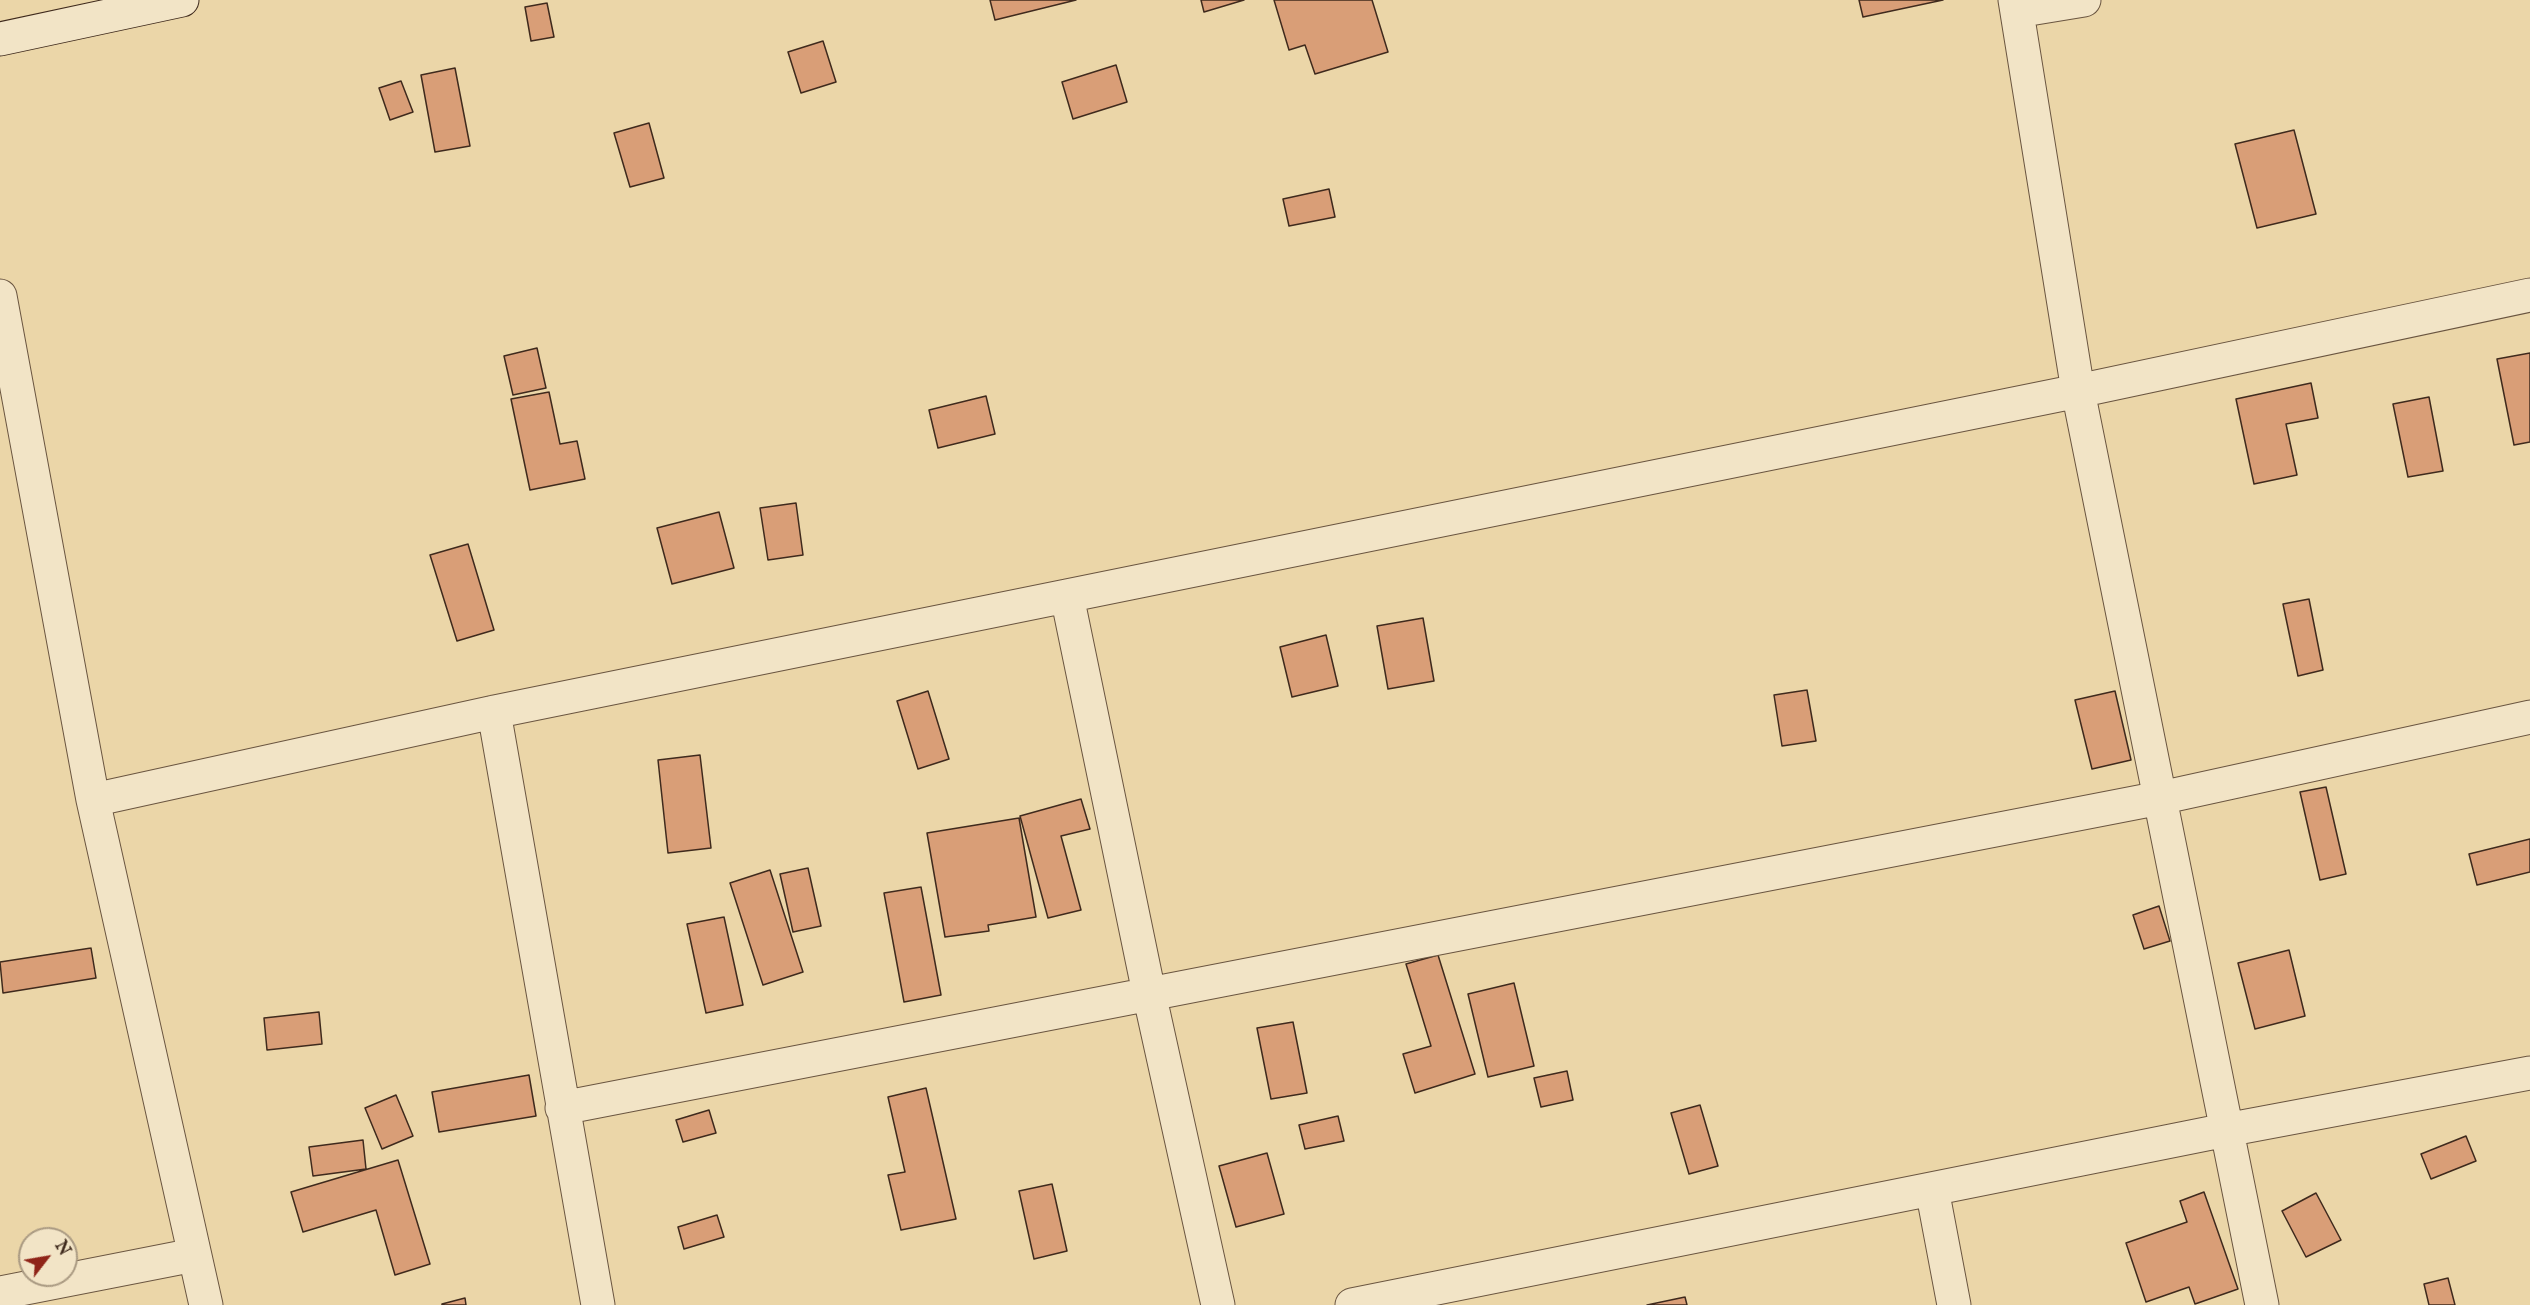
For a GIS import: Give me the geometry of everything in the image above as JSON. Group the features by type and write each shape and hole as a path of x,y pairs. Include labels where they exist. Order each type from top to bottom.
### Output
{"street":[{"path":"0,39 182,0"},
{"path":"2084,0 2016,6 2078,391 2262,1305"},
{"path":"93,800 494,712 2078,391 2530,295"},
{"path":"0,296 13,434 206,1305"},
{"path":"1067,596 1149,993 1218,1305"},
{"path":"494,712 598,1305"},
{"path":"562,1108 2160,798 2530,717"},
{"path":"1352,1305 2226,1130 2530,1072"},
{"path":"1932,1189 1954,1305"},
{"path":"0,1293 194,1255"}],"building":[{"path":"990,0 1076,0 995,20"},
{"path":"1201,0 1244,0 1204,12"},
{"path":"1274,0 1372,0 1388,52 1315,74 1305,45 1289,50"},
{"path":"1859,0 1943,0 1863,17"},
{"path":"547,3 554,37 531,41 525,7"},
{"path":"823,41 836,82 801,93 788,52"},
{"path":"1116,65 1127,102 1073,119 1062,82"},
{"path":"455,68 470,146 435,152 421,75"},
{"path":"401,81 413,112 390,120 379,88"},
{"path":"649,123 664,178 630,187 614,133"},
{"path":"2294,130 2316,214 2257,228 2235,144"},
{"path":"1329,189 1335,217 1289,226 1283,199"},
{"path":"537,348 546,388 513,395 504,356"},
{"path":"2530,353 2530,442 2514,445 2497,359"},
{"path":"2311,383 2318,418 2286,424 2297,475 2254,484 2236,399"},
{"path":"549,392 560,444 577,441 585,479 530,490 511,399"},
{"path":"986,396 995,434 938,448 929,410"},
{"path":"2429,397 2443,471 2408,477 2393,404"},
{"path":"796,503 803,555 768,560 760,508"},
{"path":"719,512 734,568 672,584 657,528"},
{"path":"468,544 494,630 457,641 430,555"},
{"path":"2309,599 2323,670 2298,676 2283,604"},
{"path":"1423,618 1434,681 1388,689 1377,626"},
{"path":"1326,635 1338,686 1292,697 1280,647"},
{"path":"1807,690 1816,741 1782,746 1774,695"},
{"path":"928,691 949,759 918,769 897,701"},
{"path":"2115,691 2131,760 2092,769 2075,700"},
{"path":"700,755 711,848 668,853 658,760"},
{"path":"2326,787 2346,874 2320,880 2300,792"},
{"path":"1081,799 1090,829 1061,836 1081,910 1048,918 1020,816"},
{"path":"1019,818 1036,917 988,925 989,931 945,937 927,833"},
{"path":"2530,839 2530,872 2477,885 2469,854"},
{"path":"808,868 821,926 793,932 780,874"},
{"path":"770,870 803,972 763,985 730,883"},
{"path":"921,887 941,995 904,1002 884,893"},
{"path":"2159,906 2170,941 2144,949 2133,915"},
{"path":"724,917 743,1005 706,1013 687,924"},
{"path":"91,948 96,978 3,993 0,962"},
{"path":"2289,950 2305,1016 2255,1029 2238,963"},
{"path":"1438,955 1475,1074 1415,1093 1403,1054 1431,1046 1406,964"},
{"path":"1514,983 1534,1066 1488,1077 1468,994"},
{"path":"319,1012 322,1044 267,1050 264,1018"},
{"path":"1293,1022 1307,1093 1271,1099 1257,1028"},
{"path":"1567,1071 1573,1100 1541,1107 1534,1078"},
{"path":"529,1075 536,1116 439,1132 432,1092"},
{"path":"926,1088 956,1219 901,1230 888,1175 905,1172 888,1097"},
{"path":"396,1095 413,1136 382,1149 365,1108"},
{"path":"1700,1105 1718,1166 1689,1174 1671,1113"},
{"path":"709,1110 716,1133 683,1142 676,1120"},
{"path":"1338,1116 1344,1141 1305,1149 1299,1125"},
{"path":"2466,1136 2476,1161 2431,1179 2421,1154"},
{"path":"363,1140 366,1169 313,1176 309,1147"},
{"path":"1267,1153 1284,1214 1236,1227 1219,1166"},
{"path":"398,1160 430,1264 395,1275 376,1210 303,1232 291,1192"},
{"path":"1052,1184 1067,1251 1034,1259 1019,1191"},
{"path":"2204,1192 2238,1289 2195,1304 2189,1287 2146,1302 2126,1243 2187,1222 2180,1201"},
{"path":"2316,1193 2341,1240 2306,1257 2282,1211"},
{"path":"717,1215 724,1237 684,1249 678,1227"},
{"path":"2448,1278 2455,1305 2429,1305 2424,1284"},
{"path":"1685,1297 1687,1305 1647,1305"},
{"path":"465,1298 466,1305 442,1305 442,1304"}]}
